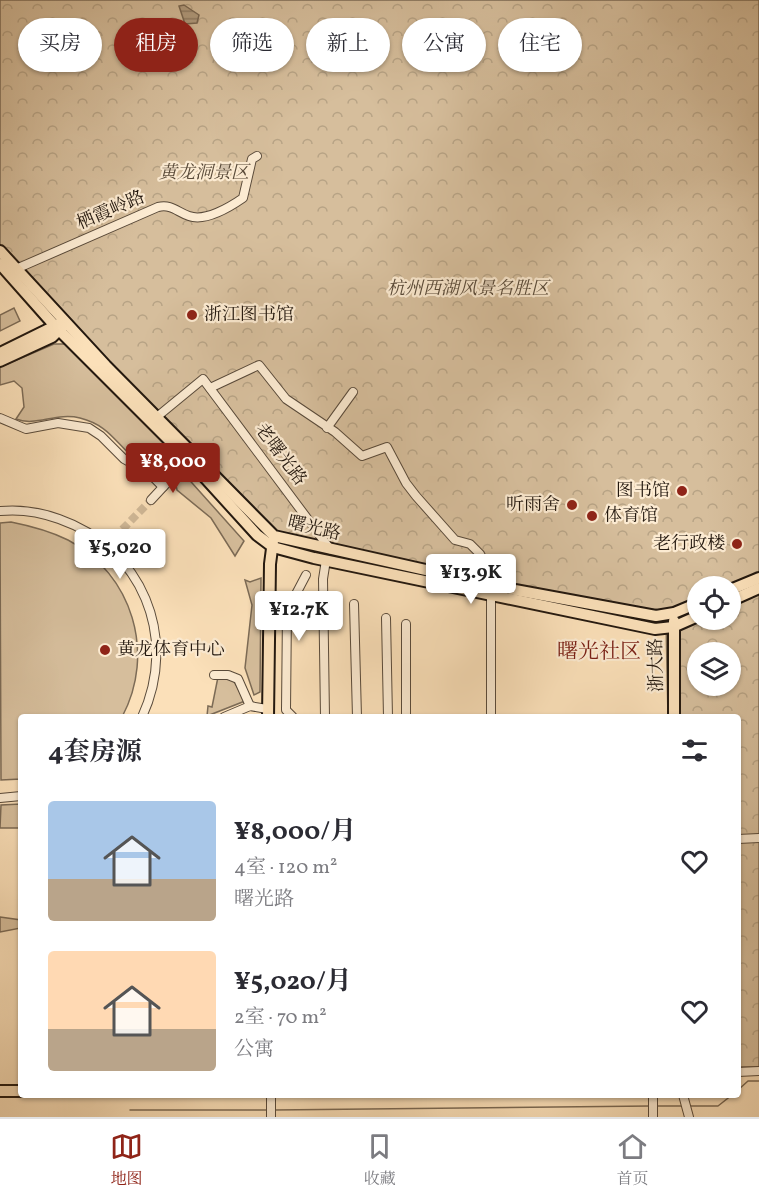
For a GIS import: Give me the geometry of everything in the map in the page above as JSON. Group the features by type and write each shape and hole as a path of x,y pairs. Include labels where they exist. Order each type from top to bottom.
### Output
{"main road":[{"name":"曙光路","path":"0,251 60,326 159,416 273,542"},
{"name":"曙光路","path":"0,264 188,459 257,535 273,542 492,590 655,629 673,627 687,621"},
{"path":"0,353 60,326"},
{"path":"0,361 60,326"},
{"path":"268,713 270,564 273,542"},
{"name":"曙光路","path":"329,555 480,582 492,590 656,616 674,613 687,608"},
{"path":"741,585 759,578"},
{"path":"741,596 759,588"},
{"name":"浙大路","path":"674,613 674,714"},
{"path":"0,1091 18,1091"}],"street":[{"name":"栖霞岭路","path":"16,269 158,207 166,206 197,218 210,215 243,198 252,159 257,156"},
{"path":"210,388 259,365 286,399 362,456 366,457 387,447 406,483 416,496 455,540 470,544 480,554 484,562 480,582"},
{"name":"老曙光路","path":"159,416 203,379 329,555"},
{"path":"327,428 353,392"},
{"path":"0,418 26,429 58,423 89,429 101,436 124,459 149,473 163,487"},
{"path":"151,500 177,472"},
{"path":"0,511 28,511 52,516 76,525 108,545 133,575 145,597 154,626 158,657 143,714"},
{"path":"108,545 114,538"},
{"path":"326,714 323,579 329,555"},
{"path":"289,714 286,710 287,611 306,575"},
{"path":"491,714 492,590"},
{"path":"354,604 357,714"},
{"path":"386,618 388,714"},
{"path":"406,624 406,714"},
{"path":"214,675 234,677 242,684 250,706"},
{"path":"231,714 250,706 268,713"},
{"path":"0,798 18,796"},
{"path":"741,839 759,838"},
{"path":"741,1072 759,1071"},
{"path":"271,1098 271,1115"}],"green space":[{"name":"杭州西湖风景名胜区","path":"0,0 759,0 759,1067 741,1067 741,714 668,714 666,620 645,620 282,544 262,533 0,255"},
{"path":"14,308 20,321 0,331 0,315"},
{"path":"54,344 65,344 185,459 188,470 182,470 179,466 173,467 163,476 142,464 99,426 80,418 63,417 31,421 16,419 24,407 22,388 14,381 0,385 0,367"},
{"path":"181,474 184,474 244,541 235,556 211,518 177,490 176,485"},
{"path":"11,522 40,529 68,540 90,555 109,573 123,594 132,618 137,642 137,668 132,693 123,714 18,714 18,779 1,780 0,523"},
{"path":"261,578 260,692 254,695 245,668 252,605 245,580 250,582"},
{"path":"218,677 233,680 245,701 207,714 208,706 212,707"},
{"path":"18,804 18,828 0,828 1,805"},
{"path":"0,917 18,920 18,929 0,932"}],"shaded area":[{"path":"184,5 199,15 198,19 183,18 179,6"}],"waterway":[{"path":"741,1087 748,1081 759,1081"},
{"path":"688,1106 718,1106 728,1098"},
{"path":"274,1110 650,1106"},
{"path":"655,1106 683,1106"},
{"path":"130,1110 266,1110"}],"tunnel":[{"path":"114,538 151,500"}],"place":[{"name":"浙江图书馆","path":"192,315"},
{"name":"图书馆","path":"682,491"},
{"name":"听雨舍","path":"572,505"},
{"name":"体育馆","path":"592,516"},
{"name":"老行政楼","path":"737,544"},
{"name":"黄龙体育中心","path":"105,650"}],"district":[{"name":"曙光社区","path":"599,652"}],"park label":[{"name":"黄龙洞景区","path":"204,173"}]}
